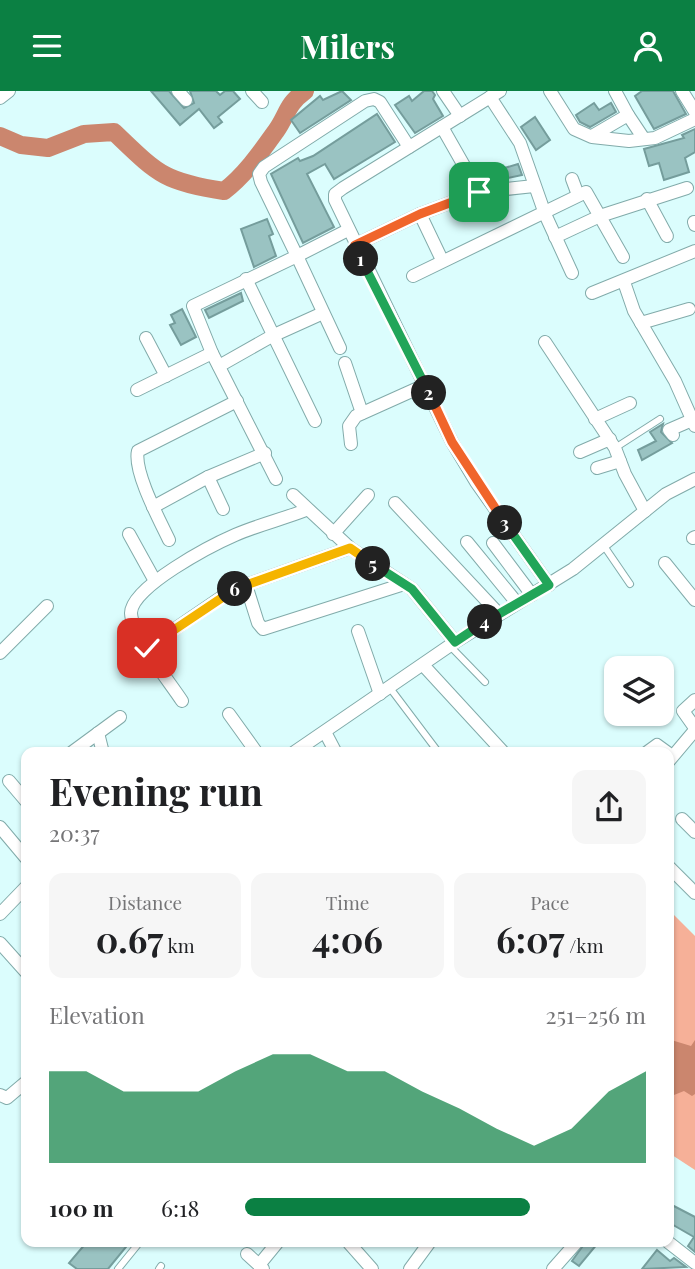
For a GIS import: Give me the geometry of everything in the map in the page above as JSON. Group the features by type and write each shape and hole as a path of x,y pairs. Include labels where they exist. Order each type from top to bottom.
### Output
{"street":[{"path":"0,98 9,91"},
{"path":"252,91 262,102"},
{"path":"443,91 460,116"},
{"path":"550,91 574,129 592,137 655,138 695,119"},
{"path":"615,91 644,139"},
{"path":"682,91 695,112"},
{"path":"549,585 475,482 355,245 335,194 495,94 520,143 545,214 572,273"},
{"path":"340,348 259,174 264,167 365,101 373,99 380,102 408,147"},
{"path":"592,137 628,115"},
{"path":"442,127 479,192"},
{"path":"572,179 578,195"},
{"path":"355,245 420,214 479,192 534,186"},
{"path":"555,237 600,216 687,188"},
{"path":"414,276 442,260 545,214 578,195 589,193 622,257"},
{"path":"647,199 667,236"},
{"path":"420,214 442,260"},
{"path":"276,479 212,353 193,306 348,230"},
{"path":"592,293 695,251"},
{"path":"246,279 315,421"},
{"path":"624,282 641,323 675,381 694,424 669,430 673,435"},
{"path":"641,323 689,309"},
{"path":"219,366 272,336 323,313"},
{"path":"146,338 166,376"},
{"path":"545,342 612,443 645,511"},
{"path":"137,390 212,353"},
{"path":"345,363 362,413"},
{"path":"351,444 351,421 362,413 425,385"},
{"path":"169,540 153,507 136,457 138,451 237,401"},
{"path":"595,419 630,403"},
{"path":"580,452 612,443"},
{"path":"153,507 208,477 265,453"},
{"path":"597,468 620,461"},
{"path":"208,477 223,509"},
{"path":"302,747 424,666 452,644 549,585 604,546 666,494 695,479"},
{"path":"293,495 333,534 404,584 430,608 452,644"},
{"path":"333,534 369,495"},
{"path":"395,503 499,614"},
{"path":"182,701 137,632 131,611 134,602 155,581 234,535 306,510"},
{"path":"129,534 155,581"},
{"path":"467,542 517,603"},
{"path":"493,543 532,595"},
{"path":"147,648 232,590 350,548"},
{"path":"665,563 695,600"},
{"path":"246,585 258,623 263,629 404,584"},
{"path":"0,653 47,606"},
{"path":"358,631 385,691"},
{"path":"424,666 498,747"},
{"path":"674,752 695,729 683,711 695,700"},
{"path":"229,714 253,747"},
{"path":"83,747 120,717"},
{"path":"325,732 333,747"},
{"path":"98,733 102,747"},
{"path":"9,781 21,795"},
{"path":"682,819 695,832"},
{"path":"0,827 21,852"},
{"path":"674,872 695,893"},
{"path":"0,914 21,898"},
{"path":"0,943 21,966"},
{"path":"0,1095 7,1098 21,1086"},
{"path":"247,1254 261,1267 274,1247"},
{"path":"353,1247 372,1269"},
{"path":"410,1269 426,1247"},
{"path":"553,1269 572,1247"},
{"path":"673,1247 694,1267"}],"lane":[{"path":"612,443 660,419"},
{"path":"604,546 629,584"},
{"path":"452,644 485,682"},
{"path":"385,691 434,747"},
{"path":"118,1269 136,1247"}],"shaded area":[{"path":"674,915 695,936 695,1170 674,1156"},
{"path":"695,1040 695,1094 692,1096 684,1091 674,1095 674,1041 691,1046"}],"building":[{"path":"151,91 169,91 184,108 194,103 190,91 216,91 220,95 225,91 233,91 240,99 218,117 222,122 214,128 199,109 180,125"},
{"path":"342,91 351,100 300,133 291,120 320,96 323,100"},
{"path":"424,91 432,91 435,95 433,99 443,116 415,133 395,105 409,96 412,101"},
{"path":"642,91 673,91 686,114 654,129 635,96"},
{"path":"594,103 599,110 611,103 616,112 590,127 580,122 576,115"},
{"path":"377,114 395,142 334,179 325,164 307,174 334,227 303,243 271,174 298,158 300,161 313,156"},
{"path":"535,117 550,140 536,150 521,127"},
{"path":"695,129 695,152 685,158 689,172 664,180 659,163 649,166 644,149 684,138 682,135"},
{"path":"518,164 522,175 484,183 481,175"},
{"path":"267,219 273,234 269,236 276,256 254,267 241,229"},
{"path":"241,293 243,301 209,318 205,310"},
{"path":"182,309 196,337 181,345 170,325 175,323 171,315"},
{"path":"663,424 661,432 672,443 642,460 638,450 656,441 650,432"},
{"path":"674,1206 695,1217 695,1252 688,1246 694,1237 674,1225"},
{"path":"83,1247 126,1247 108,1269 77,1269 69,1263"},
{"path":"582,1247 595,1247 579,1266 572,1261"},
{"path":"657,1250 670,1261 674,1258 686,1267 642,1269"}],"waterway":[{"path":"0,136 21,145 48,148 84,134 114,132 162,173 187,184 224,191 252,163 291,105 305,91"}],"route":[{"path":"147,648 232,590 350,548 412,589 455,642 549,585 475,482 452,442 355,245 420,214 479,192"}]}
